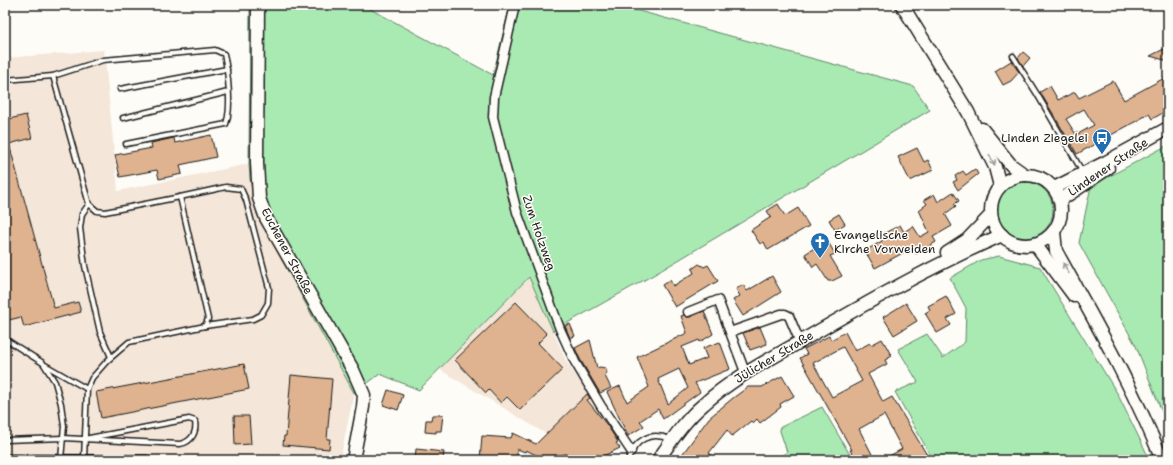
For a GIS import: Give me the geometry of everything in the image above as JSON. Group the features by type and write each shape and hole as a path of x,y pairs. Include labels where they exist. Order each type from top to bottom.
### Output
{"main road":[{"name":"Euchener Straße","path":"258,5 257,163 259,198 266,218 353,370 364,395 353,460"},
{"path":"902,5 968,112 995,167 1000,186"},
{"path":"968,112 1011,165 1025,175"},
{"name":"Lindener Straße","path":"1054,188 1168,128"},
{"name":"Lindener Straße","path":"1060,200 1074,192 1157,134"},
{"path":"1025,175 1036,176 1046,181 1054,188 1060,200 1061,208 1061,217 1054,232 1045,240 1035,244 1026,245 1017,244 1002,235 995,226 991,215 991,205 994,195 1000,186 1012,178 1025,175"},
{"path":"905,282 967,240 991,215"},
{"path":"1054,232 1056,251 1146,420 1162,460"},
{"path":"905,282 972,248 1002,235"},
{"path":"1035,244 1104,340"},
{"name":"Jülicher Straße","path":"658,460 684,424 703,404 745,372 800,342 868,301 905,282"}],"street":[{"name":"Zum Holzweg","path":"515,5 494,97 493,117 517,212 560,329 575,362 601,406 631,451"},
{"path":"688,312 718,300 745,372"},
{"path":"730,332 781,314 785,314 789,316 800,342"},
{"path":"5,459 147,460"}],"lane":[{"path":"5,80 53,76 103,60 215,50 224,54 227,69 228,92 228,118 226,124 126,144"},
{"path":"1012,56 1037,94 1084,173"},
{"path":"120,89 227,69"},
{"path":"53,76 89,204 97,210 105,212 226,187 241,189 246,200 269,288 268,304 261,315 253,319 205,326 129,342 111,357 92,378 87,389 84,459"},
{"path":"123,118 228,92"},
{"path":"180,197 208,319 205,326"},
{"path":"89,204 82,214 80,228 85,266 100,332 111,357"},
{"path":"5,339 87,389"},
{"path":"43,363 55,382 61,404 64,426 61,460"},
{"path":"5,440 63,438 180,444 186,443 192,438 196,428 195,421 189,419 84,439"},
{"path":"628,460 631,451 639,442 647,438 660,435 672,440"}],"shaded area":[{"path":"104,50 118,191 249,164 250,179 257,214 354,393 340,460 183,460 114,455 5,454 5,58"},
{"path":"530,277 566,361 604,417 571,449 439,369"}],"green space":[{"path":"250,5 363,5 493,75 510,5 617,5 913,86 930,110 655,274 553,331 529,277 419,390 380,374 354,393 257,214 250,179 249,164"},
{"path":"1168,145 1168,427 1136,346 1079,243 1091,186"},
{"path":"1025,182 1036,184 1045,190 1051,199 1053,210 1051,221 1045,230 1036,236 1025,238 1014,236 1005,230 999,221 997,210 999,199 1005,190 1014,184"},
{"path":"999,256 1040,267 1117,393 1150,460 933,460 895,392 918,382 898,349 927,334 943,358 965,342 966,308 950,278 981,260"},
{"path":"822,407 853,460 775,460 787,452 779,428"}],"building":[{"path":"1164,49 1168,56 1168,61 1150,56"},
{"path":"1023,52 1030,58 1023,66 1018,58"},
{"path":"1011,61 1019,72 1011,81 1003,85 995,71"},
{"path":"1168,76 1168,110 1152,119 1149,114 1077,154 1040,92 1050,86 1058,100 1075,92 1079,98 1113,81 1124,100","holes":["1084,109 1094,125 1078,134 1076,132 1075,133 1066,119"]},
{"path":"26,115 32,138 9,144 54,308 78,302 81,312 24,327 21,317 5,321 5,120"},
{"path":"211,135 216,157 180,165 182,174 159,179 157,170 120,177 115,155 152,148 151,143 174,138 175,143"},
{"path":"917,148 924,162 928,160 933,170 910,181 898,157"},
{"path":"975,169 978,174 958,190 953,182 957,180 955,176 963,171 966,175"},
{"path":"953,192 959,201 954,204 956,206 945,214 952,226 933,237 936,242 916,254 912,248 875,268 865,251 882,241 879,236 900,225 904,232 913,226 920,237 929,232 919,210 927,204 924,200 934,194 938,202"},
{"path":"778,204 785,216 798,208 809,226 768,250 764,242 760,244 751,230 771,217 767,211"},
{"path":"839,214 845,224 835,230 829,220"},
{"name":"Evangelische Kirche Vorweiden","path":"827,240 835,254 830,256 842,276 832,281 828,281 817,264 813,267 805,254"},
{"path":"699,264 704,267 708,265 718,281 675,307 662,285 670,280 673,286 694,273 692,269"},
{"path":"772,276 781,292 743,316 733,300 740,296 736,289 743,285 747,291"},
{"path":"946,296 956,314 947,319 951,325 937,333 925,313 930,310 928,306"},
{"path":"516,302 547,334 538,343 563,369 520,410 507,397 501,403 489,390 486,393 455,360"},
{"path":"906,303 917,321 894,335 883,317"},
{"path":"704,311 713,334 700,342 699,340 682,347 689,365 707,358 703,348 720,342 730,369 695,383 700,392 663,419 658,409 640,421 644,426 628,436 607,392 620,386 627,402 649,387 637,357 687,333 681,316 684,315 690,317","holes":["679,369 688,388 668,404 658,379"]},
{"path":"570,324 575,336 570,338 565,326"},
{"path":"760,327 767,344 750,350 743,333"},
{"path":"845,332 855,351 870,343 871,345 882,339 892,356 885,360 887,364 868,374 883,402 892,397 930,460 882,460 902,449 884,415 859,429 875,460 856,460 850,450 852,450 800,358 807,354 804,349 829,336 831,340","holes":["843,347 862,381 832,397 813,363"]},
{"path":"590,340 597,368 605,368 607,372 605,376 611,388 600,393 575,348"},
{"path":"244,364 249,389 101,418 96,392"},
{"path":"291,375 332,379 327,439 330,439 329,449 283,445 284,436 286,436"},
{"path":"782,376 794,396 780,404 781,407 760,423 757,419 753,423 751,421 732,436 727,430 709,453 718,460 678,460 709,418 733,398 748,387 762,387"},
{"path":"388,390 403,395 398,410 383,405"},
{"path":"587,394 590,398 587,400 607,425 618,442 616,443 620,448 595,460 571,460 566,454 542,458 526,450 525,452 517,449 517,460 480,460 482,436 511,438 513,433 536,444"},
{"path":"432,415 443,415 441,431 436,431 436,433 425,432 426,420 431,420"},
{"path":"234,416 249,416 251,444 235,445"},
{"path":"416,449 444,452 443,460 415,460"}],"place":[{"name":"Linden Ziegelei","path":"1102,155"},
{"name":"Evangelische Kirche Vorweiden","path":"820,259"}]}
